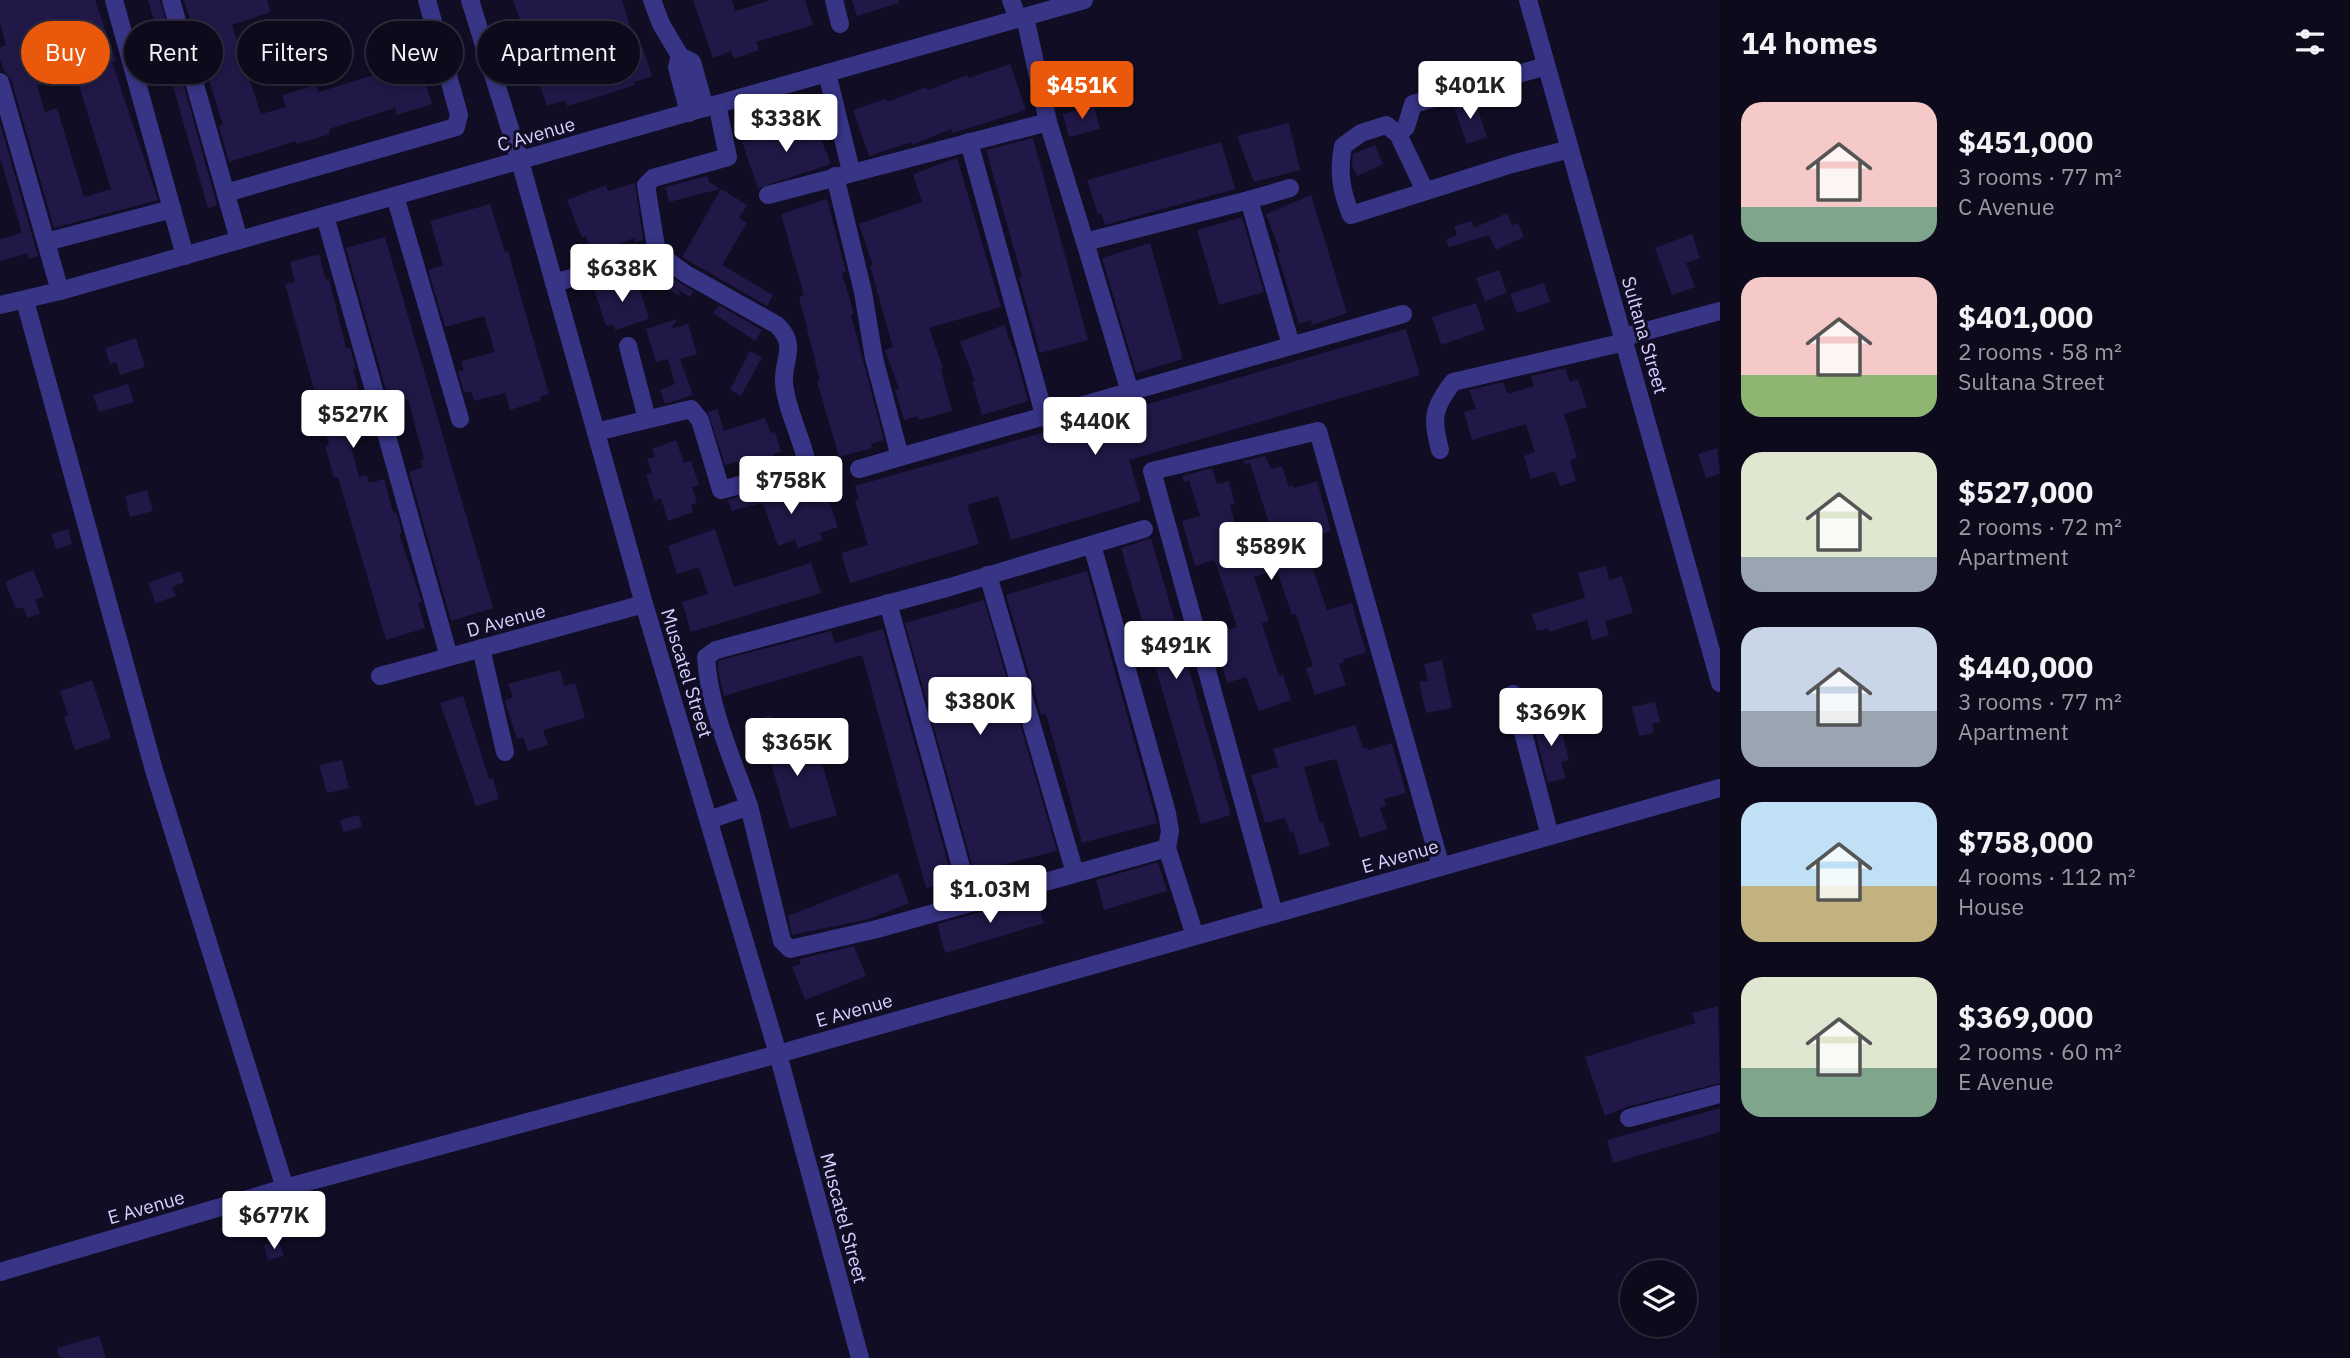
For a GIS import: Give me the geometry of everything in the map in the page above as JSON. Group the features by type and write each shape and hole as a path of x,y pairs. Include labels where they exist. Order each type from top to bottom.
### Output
{"street":[{"path":"114,0 185,256"},
{"path":"172,0 239,240"},
{"path":"226,193 456,127 459,115 427,0"},
{"name":"Muscatel Street","path":"471,0 520,161 644,604 778,1054 860,1358"},
{"path":"596,432 691,408 697,413 721,490 808,467 784,382 789,347 785,333 776,325 686,274 657,253 646,185 653,178 728,157 704,108 677,67 680,56 661,24 652,0"},
{"path":"834,0 840,24"},
{"path":"1011,0 1021,18 1048,122 1130,393"},
{"name":"C Avenue","path":"0,305 25,301 185,256 1084,0"},
{"name":"Sultana Street","path":"1528,0 1720,683"},
{"path":"1398,134 1406,127 1413,104 1546,66"},
{"path":"827,73 874,358 900,457"},
{"path":"0,82 60,291"},
{"path":"1043,96 1087,85"},
{"path":"768,195 1048,122"},
{"path":"1425,191 1398,134 1385,125 1361,132 1343,146 1339,166 1342,194 1351,215 1570,149"},
{"path":"969,142 1045,418"},
{"path":"1085,242 1290,188"},
{"path":"395,196 460,419"},
{"path":"1249,200 1291,345"},
{"path":"46,242 172,209"},
{"path":"326,216 341,278 449,657"},
{"path":"554,283 657,253"},
{"path":"25,301 155,770 285,1188"},
{"path":"1440,450 1433,424 1441,397 1453,383 1624,340 1720,311"},
{"path":"859,469 1403,314"},
{"path":"628,346 647,418"},
{"path":"1274,914 1152,471 1318,431 1441,867"},
{"path":"1144,529 716,650 706,657 707,672 720,722 749,806 782,941 790,949 877,929 1167,848"},
{"path":"1092,545 1167,813 1170,831 1167,848 1195,936"},
{"path":"988,575 1075,873"},
{"path":"888,603 971,903"},
{"name":"D Avenue","path":"380,676 644,604"},
{"path":"481,648 505,752"},
{"path":"1513,694 1550,836"},
{"name":"E Avenue","path":"0,1272 285,1188 778,1054 1720,788"},
{"path":"709,820 749,806"},
{"path":"1629,1118 1720,1094"}],"building":[{"path":"0,0 95,0 102,21 21,21 21,84 40,84 37,85 45,112 57,108 84,197 111,189 78,84 110,84 110,44 116,61 112,62 158,200 54,228 11,79 4,71 0,59 0,47 6,45 0,23"},
{"path":"148,0 160,0 166,21 154,21"},
{"path":"184,0 267,0 271,12 237,21 232,25 237,40 237,84 251,84 261,114 286,107 282,95 316,85 319,92 352,84 366,77 366,84 426,84 432,104 397,115 395,108 329,129 330,134 297,144 296,141 229,162 219,126 223,125 210,84 223,84 223,21 191,21"},
{"path":"513,0 622,0 629,21 520,21"},
{"path":"693,0 732,0 735,11 771,0 805,0 813,25 756,42 759,50 734,59 731,51 713,58"},
{"path":"852,0 898,0 899,3 857,16"},
{"path":"642,46 652,76 640,80"},
{"path":"1010,64 1026,110 953,133 951,129 912,145 911,142 869,156 853,110 886,99 888,102 926,87 928,90 968,75 969,78"},
{"path":"172,84 183,84 217,205 208,208"},
{"path":"539,84 635,85 567,106 565,100 547,106"},
{"path":"1474,99 1487,137 1467,144 1453,104"},
{"path":"1094,106 1100,129 1069,137 1063,114"},
{"path":"813,119 831,164 758,188 742,142 777,131 778,134"},
{"path":"0,123 38,256 29,259 28,253 0,261 0,239 22,233 0,157"},
{"path":"1289,123 1300,170 1254,182 1237,136"},
{"path":"1033,138 1088,340 1040,353 1019,278 1022,277 986,150"},
{"path":"1221,142 1235,189 1105,225 1101,213 1098,214 1087,180"},
{"path":"1375,145 1383,164 1357,176 1352,165 1353,154"},
{"path":"957,158 1001,307 929,328 943,368 941,369 952,411 919,420 918,416 904,420 895,390 899,389 885,350 893,347 870,266 873,265 859,224 922,202 913,174"},
{"path":"707,176 709,182 720,189 669,202 665,187"},
{"path":"635,183 643,240 635,242 634,238 593,255 586,236 582,238 567,200 606,185 608,191"},
{"path":"721,189 747,205 739,218 747,223 722,265 773,295 767,306 682,257"},
{"path":"1311,195 1347,313 1312,325 1311,320 1299,324 1277,253 1280,252 1266,214"},
{"path":"827,199 846,272 842,273 854,314 851,315 884,440 871,444 872,448 839,457 817,381 820,380 799,297 804,295 781,214"},
{"path":"490,204 505,252 508,251 549,394 540,396 541,400 510,410 505,393 474,401 471,391 464,393 458,372 464,370 461,361 495,352 484,316 445,327 428,270 443,265 430,221"},
{"path":"1507,213 1512,225 1518,223 1524,237 1496,250 1489,235 1449,247 1446,240 1457,235 1454,226 1471,221 1474,228"},
{"path":"1242,217 1264,292 1219,305 1197,230"},
{"path":"1692,234 1700,258 1686,263 1695,287 1672,295 1655,248"},
{"path":"385,237 493,608 451,621 409,472 423,467 420,460 424,459 408,399 406,400 403,392 388,397 346,248"},
{"path":"1150,243 1183,359 1136,373 1102,258"},
{"path":"319,254 326,280 329,279 346,348 350,348 356,368 353,369 362,404 348,408 350,416 343,418 359,477 367,475 369,483 384,479 393,512 397,513 402,533 399,534 422,602 418,603 425,628 386,640 338,477 334,478 325,446 329,445 285,284 295,282 290,262"},
{"path":"1499,270 1507,293 1485,301 1476,278"},
{"path":"665,273 693,291 690,297 678,289 680,296 659,284"},
{"path":"627,278 629,283 637,280 649,319 615,330 613,324 606,326 594,289"},
{"path":"1544,283 1550,302 1517,313 1510,294"},
{"path":"1476,303 1485,330 1441,345 1432,317"},
{"path":"719,305 762,330 755,341 713,313"},
{"path":"677,319 671,329 688,324 697,354 680,359 693,395 665,404 660,390 675,384 668,359 656,362 646,329"},
{"path":"1004,325 1028,401 982,415 972,382 975,381 960,342"},
{"path":"1406,329 1420,375 1129,460 1141,501 1011,540 998,496 967,505 979,544 850,583 841,553 868,545 855,501 859,500 855,486 1045,432 1048,440 1062,435 1061,430 1102,414 1103,417"},
{"path":"136,338 145,367 120,375 116,362 110,364 105,348"},
{"path":"750,351 762,357 741,396 730,390"},
{"path":"1565,368 1570,382 1578,379 1587,407 1564,414 1577,458 1570,460 1576,481 1560,486 1555,471 1531,479 1524,456 1535,452 1526,424 1472,440 1464,412 1476,409 1469,390 1503,382 1508,394 1534,386 1531,376"},
{"path":"128,384 134,402 99,412 93,395"},
{"path":"717,409 724,431 765,418 771,433 775,432 781,452 773,454 775,459 750,468 747,459 725,465 708,412"},
{"path":"676,440 684,463 691,461 699,485 692,487 697,503 691,505 693,512 668,521 661,498 655,501 646,475 652,473 647,459 655,457 652,449"},
{"path":"1717,448 1720,474 1706,478 1698,454"},
{"path":"1265,456 1271,469 1282,466 1289,487 1317,481 1331,531 1303,540 1327,610 1352,603 1366,653 1343,659 1344,662 1339,664 1346,685 1315,695 1306,668 1313,666 1296,614 1292,615 1277,570 1254,577 1269,621 1262,623 1279,676 1283,675 1291,700 1259,711 1246,677 1227,683 1213,634 1237,627 1216,564 1213,560 1195,566 1182,521 1200,516 1189,480 1184,482 1182,476 1212,468 1217,484 1229,481 1235,504 1230,505 1244,556 1253,553 1254,556 1277,549 1250,463 1245,465 1244,461"},
{"path":"779,486 783,504 809,495 812,504 828,498 838,527 820,533 823,540 798,548 795,540 778,546 763,503 732,511 728,500"},
{"path":"147,490 153,511 130,517 125,496"},
{"path":"68,529 72,544 56,549 51,534"},
{"path":"715,529 734,587 811,563 821,593 691,632 682,602 708,594 699,567 677,574 668,546"},
{"path":"1151,538 1231,815 1201,824 1121,548"},
{"path":"1606,566 1609,580 1622,576 1633,613 1605,621 1609,635 1592,640 1587,620 1549,632 1548,628 1537,631 1532,614 1585,598 1578,573"},
{"path":"33,570 44,596 35,600 40,613 28,618 23,607 16,609 5,582"},
{"path":"180,571 184,582 172,587 176,596 156,603 148,583"},
{"path":"1087,571 1157,823 1082,843 1046,714 1041,715 1006,595"},
{"path":"984,600 1057,851 974,872 905,623"},
{"path":"883,629 953,881 926,888 862,655 724,696 719,674 718,662 721,660 831,631 835,643"},
{"path":"1442,660 1452,708 1426,713 1419,682 1428,681 1424,664"},
{"path":"560,670 564,686 575,683 585,718 543,730 548,745 528,751 523,737 517,739 507,708 505,700 513,697 508,684"},
{"path":"92,680 111,738 75,750 64,717 68,715 60,691"},
{"path":"463,696 489,779 493,778 499,799 476,806 440,703"},
{"path":"1655,702 1660,722 1652,724 1654,733 1639,736 1632,707"},
{"path":"1552,714 1557,731 1561,730 1569,760 1561,762 1566,778 1548,783 1532,720"},
{"path":"772,715 784,756 817,746 837,815 790,829 765,742 756,745 750,721"},
{"path":"1355,725 1363,748 1367,747 1368,750 1392,743 1406,793 1384,799 1386,806 1380,808 1387,829 1360,838 1336,759 1304,767 1320,823 1323,822 1330,846 1300,855 1293,831 1290,833 1285,818 1265,823 1251,775 1279,767 1273,749"},
{"path":"342,760 349,788 327,793 319,765"},
{"path":"359,815 362,827 343,832 340,820"},
{"path":"1158,862 1167,891 1104,910 1096,880"},
{"path":"898,873 909,903 869,919 792,935 788,916"},
{"path":"1036,897 1044,923 945,953 937,924"},
{"path":"854,946 866,976 805,1000 792,967 801,964 799,959"},
{"path":"1718,1006 1720,1083 1626,1107 1605,1116 1585,1057 1695,1023 1692,1013"},
{"path":"1720,1108 1720,1132 1613,1163 1607,1140"},
{"path":"279,1241 284,1256 268,1260 264,1245"},
{"path":"99,1336 106,1358 60,1358 57,1348"}]}
